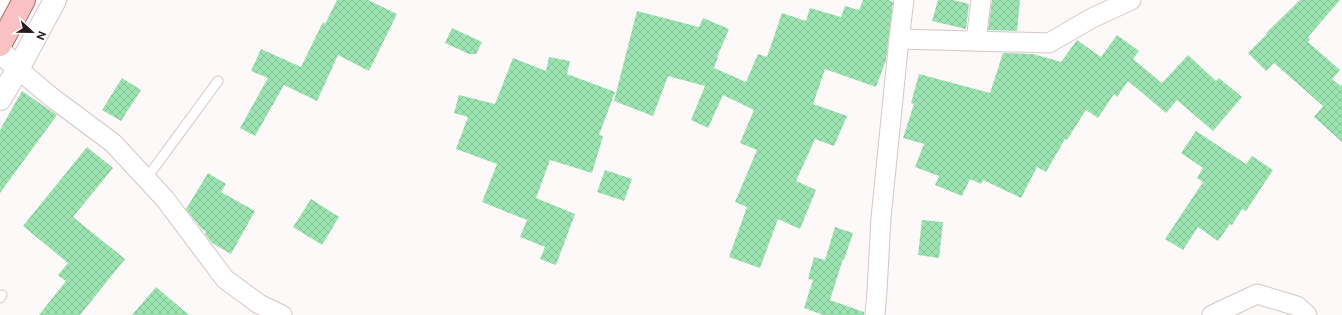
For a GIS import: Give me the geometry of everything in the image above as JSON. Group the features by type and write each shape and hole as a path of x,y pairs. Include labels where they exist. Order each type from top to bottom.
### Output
{"main road":[{"path":"0,45 24,0"}],"street":[{"path":"0,99 55,0"},
{"path":"875,315 881,218 904,0"},
{"path":"976,41 980,0"},
{"path":"899,39 1049,43 1092,18 1131,0"},
{"path":"0,51 18,69 50,96 113,143 165,199 225,279 256,309 282,315"},
{"path":"1212,315 1257,294 1297,306 1307,315"}],"lane":[{"path":"146,179 218,81"}],"building":[{"path":"337,0 368,0 397,14 369,71 338,55 317,101 284,85 255,136 240,128 268,78 251,71 261,49 301,67 323,22 325,24"},
{"path":"863,0 888,0 893,2 886,60 876,87 825,69 813,104 847,116 834,146 815,139 796,181 816,190 800,229 778,219 760,268 729,257 747,207 735,202 757,150 740,143 754,110 723,95 708,128 691,120 705,86 668,76 653,116 614,101 637,11 699,27 703,18 729,29 714,68 746,82 758,54 767,57 782,13 806,21 810,8 841,17 845,6 859,10"},
{"path":"938,0 953,0 969,4 966,29 932,21"},
{"path":"992,0 1020,0 1017,31 988,30"},
{"path":"1300,0 1340,0 1308,37 1310,40 1308,42 1340,70 1332,79 1341,86 1342,84 1342,142 1314,117 1323,106 1274,63 1266,71 1248,53"},
{"path":"452,28 482,42 476,54 469,54 445,43"},
{"path":"1117,35 1139,51 1133,59 1162,83 1188,55 1216,81 1219,78 1242,97 1213,131 1177,100 1166,113 1128,81 1117,97 1114,94 1098,118 1086,110 1067,140 1065,139 1046,172 1037,167 1021,198 983,180 981,184 970,179 962,196 935,185 939,176 915,167 924,144 903,138 914,104 911,103 919,74 990,93 1003,53 1033,54 1061,62 1077,40 1101,57"},
{"path":"549,57 570,61 567,74 615,92 599,135 603,136 592,173 550,160 536,198 575,214 556,265 540,259 545,247 520,237 527,220 482,202 497,164 456,149 468,117 454,113 459,95 495,104 513,58 546,71"},
{"path":"122,78 141,90 121,121 102,110"},
{"path":"22,91 57,115 0,193 0,130"},
{"path":"1196,131 1246,164 1252,156 1273,170 1246,211 1242,209 1232,225 1230,224 1218,241 1198,227 1183,250 1165,239 1203,182 1197,178 1203,168 1181,153"},
{"path":"87,147 113,168 73,217 125,259 80,315 39,315 66,281 58,275 68,263 23,226"},
{"path":"605,170 632,179 624,201 597,192"},
{"path":"208,173 226,184 221,192 255,211 231,254 212,243 205,234 206,232 186,209"},
{"path":"311,199 339,217 322,245 293,227"},
{"path":"922,220 943,222 939,258 918,255"},
{"path":"835,227 853,233 830,300 864,312 864,315 823,315 804,308 813,280 808,279 814,257 825,260"},
{"path":"156,287 189,315 132,315"}]}
